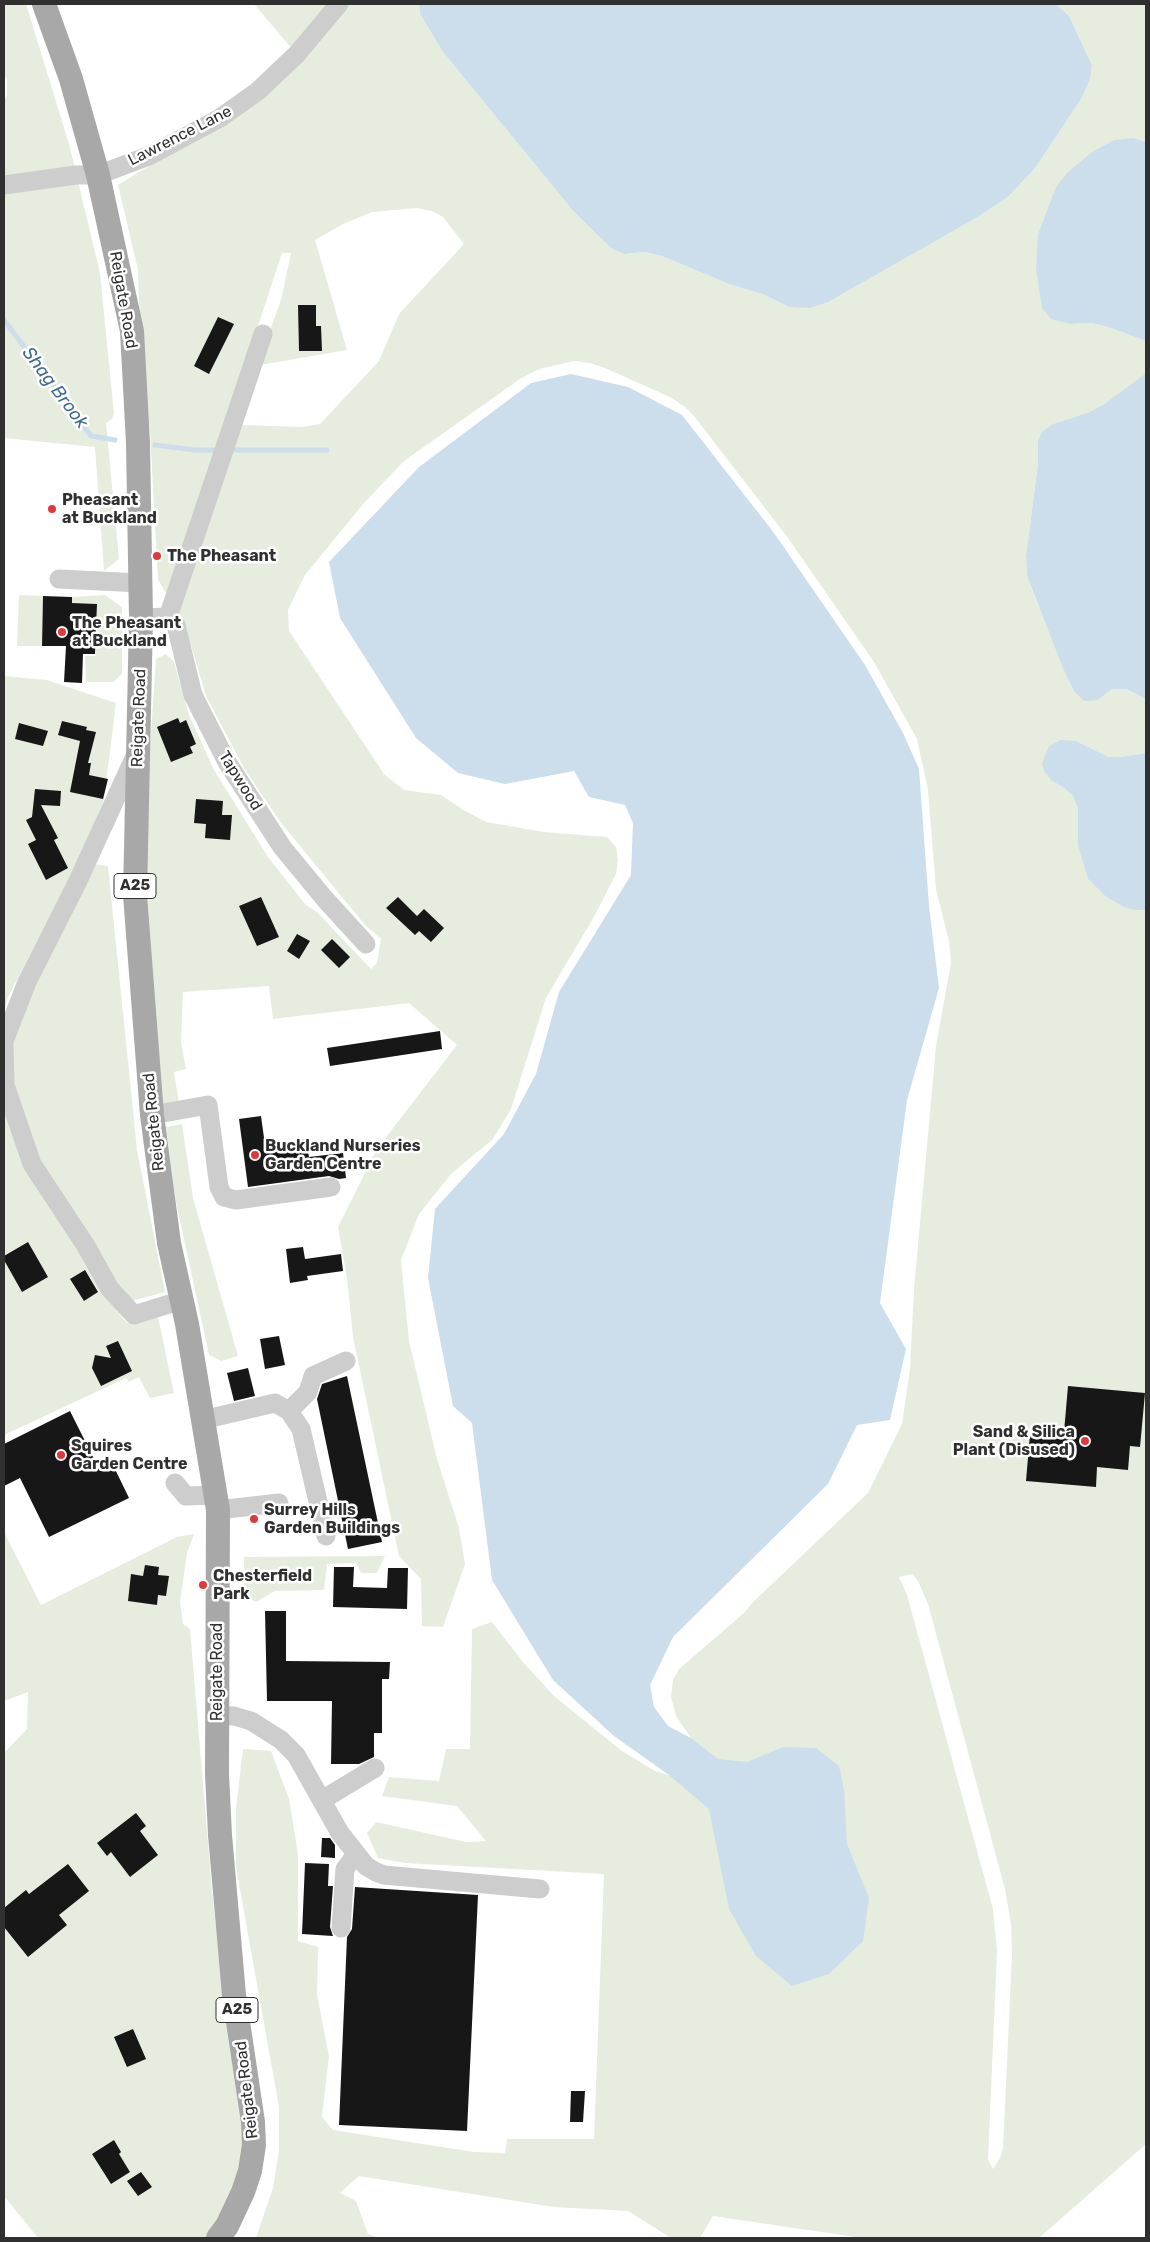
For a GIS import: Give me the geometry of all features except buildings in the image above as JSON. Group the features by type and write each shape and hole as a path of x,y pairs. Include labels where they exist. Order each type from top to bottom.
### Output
{"main road":[{"name":"Reigate Road","path":"44,4 71,79 98,175 132,331 138,443 142,618 137,752 135,895 152,1115 169,1243 182,1300 217,1502 216,1774 222,1878 234,1995 253,2122 254,2145 250,2170 243,2192 227,2226 218,2238"}],"street":[{"name":"Lawrence Lane","path":"4,185 76,175 98,175 151,155 220,118 242,104 297,54 339,4"},
{"path":"142,618 168,617 263,334"},
{"path":"59,578 141,583"},
{"name":"Tapwood","path":"168,617 176,625 193,694 226,762 282,847 324,898 366,944"},
{"path":"137,752 77,883 27,982 4,1041 5,1086 32,1164 86,1246 110,1289 134,1315 182,1300"},
{"path":"152,1115 208,1105 219,1188 224,1196 229,1199 331,1188"},
{"path":"289,1411 308,1392 312,1376 346,1361"},
{"path":"202,1420 275,1403 289,1411 301,1429 326,1536"},
{"path":"175,1483 186,1496 217,1502 279,1503"},
{"path":"217,1715 234,1716 251,1721 281,1740 296,1755 333,1819 366,1866 384,1875 540,1889"},
{"path":"322,1800 375,1768"},
{"path":"341,1928 345,1869 356,1854"}],"shaded area":[{"path":"4,4 26,4 69,144 100,273 114,413 112,419 106,423 119,559 104,571 95,447 4,438 4,102 7,95 7,80 4,73"},
{"path":"254,4 419,4 420,14 443,52 574,212 612,249 624,254 645,252 662,256 729,284 765,295 789,307 847,291 942,235 981,215 1009,196 1036,167 1081,99 1092,65 1069,16 1056,4 1146,4 1146,142 1134,138 1055,189 1038,234 1071,324 1092,323 1146,341 1146,373 1103,405 1087,413 1053,424 1038,441 1038,464 1026,556 1027,576 1074,691 1098,700 1112,689 1126,689 1146,699 1146,753 1109,757 1076,741 1052,781 1063,787 1073,796 1078,809 1088,879 1105,896 1134,910 1146,910 1146,2144 1039,2238 862,2238 713,2216 700,2238 671,2238 628,2211 554,2207 359,2176 340,2193 356,2201 368,2234 379,2238 256,2238 273,2188 279,2151 279,2107 236,1867 236,1808 243,1749 271,1751 289,1799 298,1854 298,1941 318,1947 317,1995 329,2056 322,2117 333,2130 474,2152 505,2153 507,2139 594,2139 604,1874 405,1863 378,1858 367,1833 376,1822 466,1842 486,1841 457,1806 382,1796 389,1777 439,1781 446,1749 470,1749 472,1629 492,1622 523,1662 554,1696 622,1751 655,1771 669,1775 683,1774 696,1752 691,1738 676,1716 671,1697 673,1680 679,1669 744,1613 752,1603 868,1493 902,1424 910,1369 914,1289 936,1046 951,963 949,941 936,890 928,790 917,739 874,662 788,538 694,416 672,398 590,363 574,361 539,369 520,379 404,461 364,503 305,575 288,610 289,631 384,774 404,790 441,795 486,822 544,832 607,837 616,847 618,859 616,874 595,915 546,998 511,1109 493,1139 452,1173 419,1214 401,1260 409,1341 437,1459 459,1528 465,1564 443,1627 422,1626 421,1579 399,1556 353,1337 347,1278 338,1227 377,1149 457,1045 409,1003 273,1019 269,986 183,992 181,1043 186,1069 174,1072 179,1103 162,1105 145,866 147,793 156,659 166,654 174,662 189,715 214,770 268,857 305,904 318,913 371,969 377,963 381,939 365,925 282,824 245,770 206,696 181,618 158,580 150,431 141,354 138,270 118,185 167,155 293,50","holes":["417,208 432,211 443,217 464,244 399,314 379,361 320,424 302,427 240,425 232,405 282,253 291,253 281,300 263,350 260,365 347,350 315,240 343,224 372,212","912,1574 918,1581 928,1604 1005,1889 1011,1924 1012,1955 1003,2148 1000,2158 993,2169 988,2160 997,1951 993,1909 907,1595 899,1577"]},
{"path":"19,595 43,596 42,646 17,646"},
{"path":"105,595 122,607 122,674 113,682 86,682 85,656 96,656 97,604 72,603 72,597"},
{"path":"4,676 47,680 116,703 104,799 81,857 8,997 4,1012"},
{"path":"94,864 108,866 137,1150 165,1292 132,1301 110,1276 34,1150 12,1076 11,1039 41,970"},
{"path":"4,1100 107,1297 116,1310 127,1323 158,1317 174,1393 150,1398 139,1377 129,1382 126,1378 4,1435"},
{"path":"182,1124 193,1198 238,1356 221,1361 209,1355 176,1202 166,1127"},
{"path":"4,1532 41,1605 177,1537 194,1534 187,1553 180,1602 183,1624 190,1629 212,1891 224,2001 240,2106 244,2149 235,2196 205,2238 38,2238 4,2196 4,1753 27,1729 28,1692 4,1701"},
{"path":"385,1556 377,1573 361,1573 356,1563 327,1564 324,1590 275,1591 256,1602 244,1595 244,1557"}],"water":[{"path":"419,4 1056,4 1069,16 1092,65 1090,79 1081,99 1036,167 1009,196 981,215 828,302 810,308 789,307 765,295 729,284 662,256 645,252 624,254 612,249 574,212 443,52 420,14"},
{"path":"1134,138 1146,142 1146,341 1092,323 1071,324 1051,319 1042,308 1036,268 1038,234 1055,189 1067,173 1092,152 1114,140"},
{"path":"1146,373 1146,699 1126,689 1112,689 1098,700 1084,701 1074,691 1063,668 1027,576 1026,556 1038,464 1038,441 1042,432 1053,424 1087,413 1103,405"},
{"path":"571,374 628,387 682,415 774,533 865,665 903,733 919,769 929,906 939,988 907,1100 880,1303 906,1349 890,1420 857,1425 828,1484 673,1637 650,1685 654,1707 668,1726 691,1738 718,1759 747,1762 783,1747 816,1748 839,1766 844,1790 847,1844 869,1898 863,1941 829,1974 792,1986 756,1956 729,1909 709,1809 669,1775 614,1736 553,1680 492,1580 472,1423 453,1406 428,1278 435,1209 504,1134 536,1074 559,992 631,875 633,823 625,805 589,797 574,771 505,784 458,773 416,738 340,618 329,562 419,467 531,383"},
{"path":"1061,740 1076,741 1109,757 1146,753 1146,910 1134,910 1124,907 1105,896 1088,879 1078,845 1078,809 1073,796 1063,787 1052,781 1044,771 1042,763 1049,746"}],"waterway":[{"name":"Shag Brook","path":"4,320 91,436 115,440"},
{"name":"Shag Brook","path":"155,445 195,450 215,450"},
{"name":"Shag Brook","path":"236,450 327,450"}],"place":[{"name":"Pheasant at Buckland","path":"52,509"},
{"name":"The Pheasant","path":"157,556"},
{"name":"The Pheasant at Buckland","path":"62,632"},
{"name":"Buckland Nurseries Garden Centre","path":"255,1155"},
{"name":"Sand & Silica Plant (Disused)","path":"1085,1441"},
{"name":"Squires Garden Centre","path":"61,1455"},
{"name":"Surrey Hills Garden Buildings","path":"254,1519"},
{"name":"Chesterfield Park","path":"203,1585"}]}
